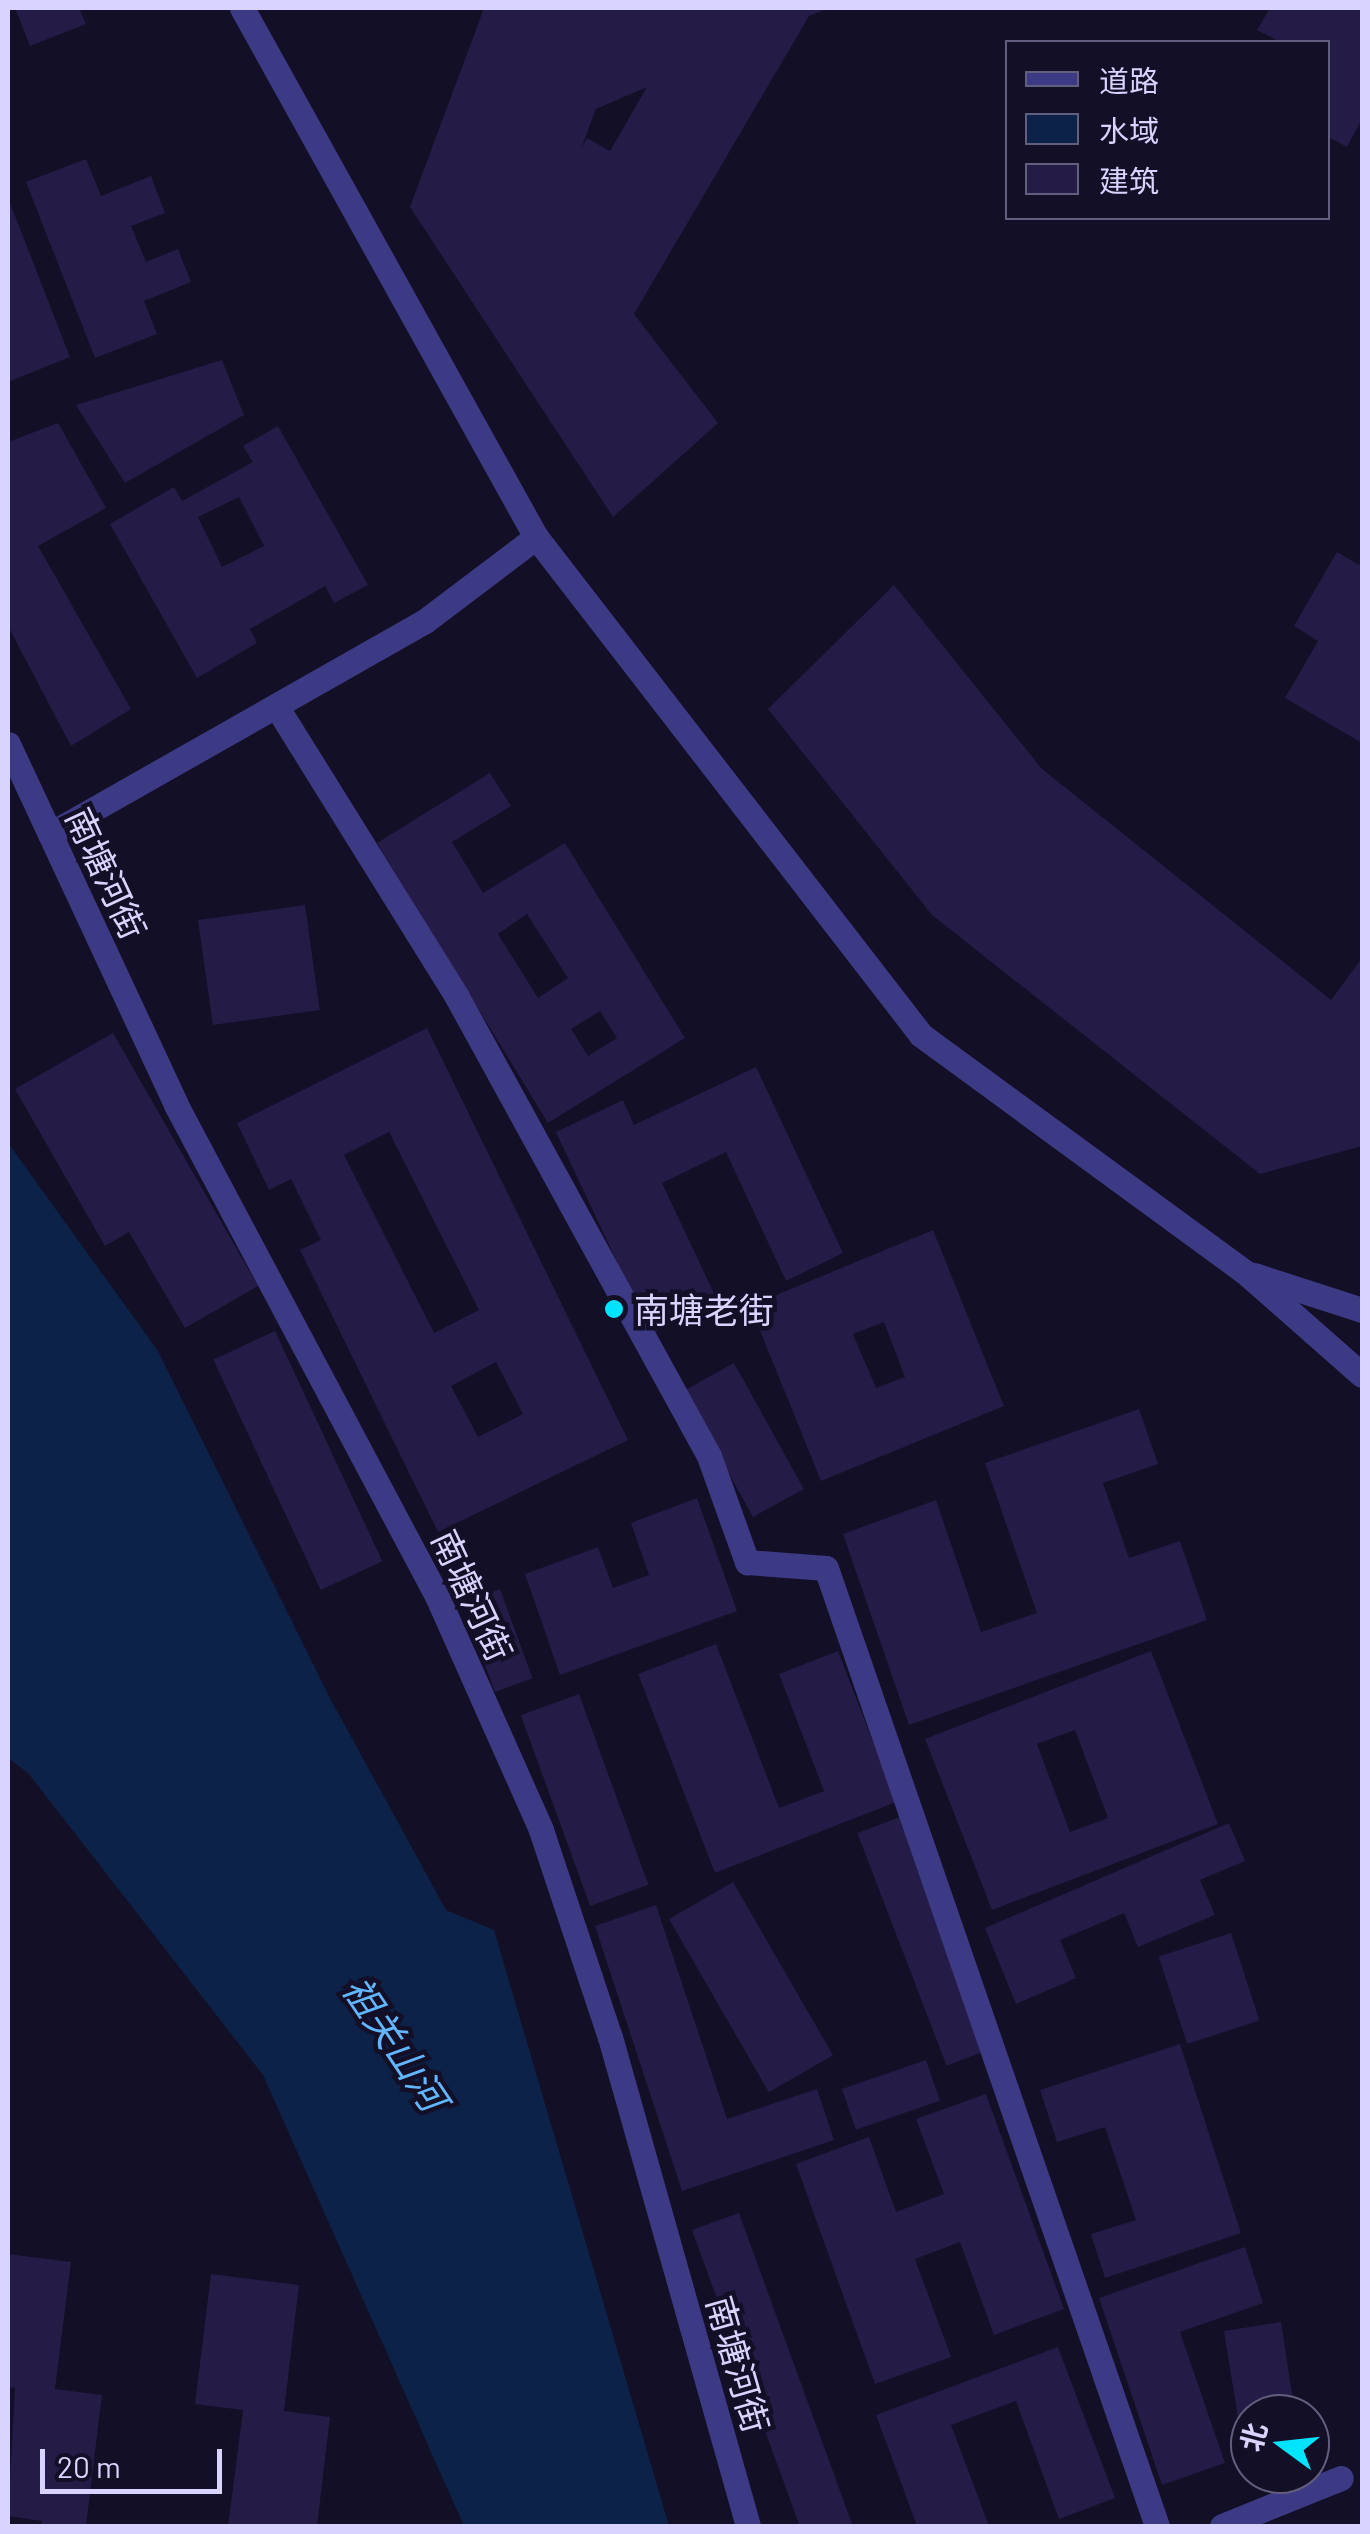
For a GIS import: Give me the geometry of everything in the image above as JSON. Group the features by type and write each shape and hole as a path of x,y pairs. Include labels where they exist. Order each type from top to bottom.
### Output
{"street":[{"path":"242,8 536,537 921,1035 1245,1272 1362,1375"},
{"path":"50,834 278,709 425,620 536,537"},
{"path":"278,709 457,997 709,1456 747,1562 826,1568 1157,2526"},
{"name":"南塘河街","path":"8,744 176,1104 437,1596 541,1830 610,2037 748,2526"},
{"path":"1245,1272 1362,1310"},
{"path":"1222,2526 1341,2478"}],"water":[{"name":"祖关山河","path":"8,1143 158,1351 331,1700 446,1910 494,1930 669,2526 464,2526 263,2075 28,1773 8,1758"}],"building":[{"path":"15,8 79,8 86,24 30,46"},
{"path":"484,8 829,8 809,16 634,314 718,423 613,517 410,207","holes":["647,87 610,151 587,138 581,149 596,109"]},
{"path":"1270,8 1362,8 1362,119 1347,147 1330,138 1330,40 1276,40 1257,30"},
{"path":"86,159 101,196 151,176 165,213 131,226 146,262 178,249 191,282 144,301 157,334 95,358 26,182"},
{"path":"8,198 70,357 8,382"},
{"path":"222,360 244,415 125,483 76,405"},
{"path":"58,423 106,508 38,546 131,709 71,746 8,626 8,442"},
{"path":"278,426 368,585 334,603 325,586 250,629 257,643 197,678 110,524 174,487 182,501 253,462 243,446","holes":["239,497 264,546 222,567 198,517"]},
{"path":"1337,552 1359,565 1362,560 1362,743 1285,698 1318,641 1294,626"},
{"path":"894,585 1042,769 1331,1000 1362,958 1362,1146 1260,1174 932,915 768,709"},
{"path":"490,773 511,806 452,842 483,893 565,843 685,1038 548,1123 377,843","holes":["527,914 568,978 538,998 498,934","600,1011 617,1038 588,1056 571,1029"]},
{"path":"305,905 320,1010 213,1025 198,920"},
{"path":"427,1028 628,1440 438,1532 300,1250 321,1240 291,1179 269,1190 237,1123","holes":["389,1132 479,1310 434,1333 344,1155","496,1362 523,1414 478,1437 451,1386"]},
{"path":"113,1033 258,1286 185,1328 129,1232 105,1246 15,1089"},
{"path":"756,1067 843,1253 786,1281 726,1152 662,1183 718,1302 651,1334 556,1132 623,1100 634,1125"},
{"path":"933,1230 1004,1406 821,1481 750,1306","holes":["884,1322 905,1377 876,1388 853,1334"]},
{"path":"275,1331 382,1561 321,1590 213,1360"},
{"path":"734,1363 804,1489 753,1517 683,1391"},
{"path":"1139,1409 1158,1464 1103,1483 1129,1558 1180,1541 1207,1620 909,1725 843,1534 936,1500 981,1632 1037,1613 985,1463"},
{"path":"697,1498 737,1611 560,1675 525,1574 598,1547 613,1588 649,1575 631,1523"},
{"path":"500,1589 532,1678 495,1692 462,1603"},
{"path":"716,1644 779,1808 824,1791 779,1674 838,1651 896,1802 715,1873 638,1674"},
{"path":"1151,1651 1218,1824 992,1910 925,1739","holes":["1075,1730 1108,1818 1070,1832 1037,1744"]},
{"path":"579,1694 648,1885 590,1906 521,1715"},
{"path":"905,1815 994,2047 947,2066 857,1833"},
{"path":"1229,1823 1245,1861 1200,1880 1215,1915 1138,1947 1124,1913 1060,1940 1076,1978 1016,2004 985,1928"},
{"path":"733,1882 833,2055 769,2092 669,1919"},
{"path":"656,1905 727,2119 817,2089 834,2140 682,2191 595,1926"},
{"path":"1231,1933 1259,2020 1187,2044 1159,1956"},
{"path":"1180,2044 1241,2233 1105,2278 1091,2234 1136,2220 1105,2127 1057,2142 1040,2090"},
{"path":"926,2060 940,2101 856,2130 842,2089"},
{"path":"986,2094 1064,2309 994,2335 960,2242 915,2259 951,2357 875,2384 796,2164 869,2137 896,2212 944,2194 916,2119"},
{"path":"739,2213 853,2526 800,2526 692,2230"},
{"path":"1245,2247 1263,2303 1180,2332 1225,2463 1162,2485 1099,2298"},
{"path":"8,2254 71,2262 55,2389 102,2395 86,2526 41,2526 42,2521 8,2516 15,2388 8,2387"},
{"path":"211,2274 299,2285 284,2411 330,2417 317,2526 228,2526 243,2410 195,2404"},
{"path":"1281,2322 1292,2394 1234,2394 1224,2331"},
{"path":"1058,2347 1115,2498 1059,2519 1016,2401 951,2425 989,2526 917,2526 876,2415"}],"place":[{"name":"南塘老街","path":"614,1309"}]}
